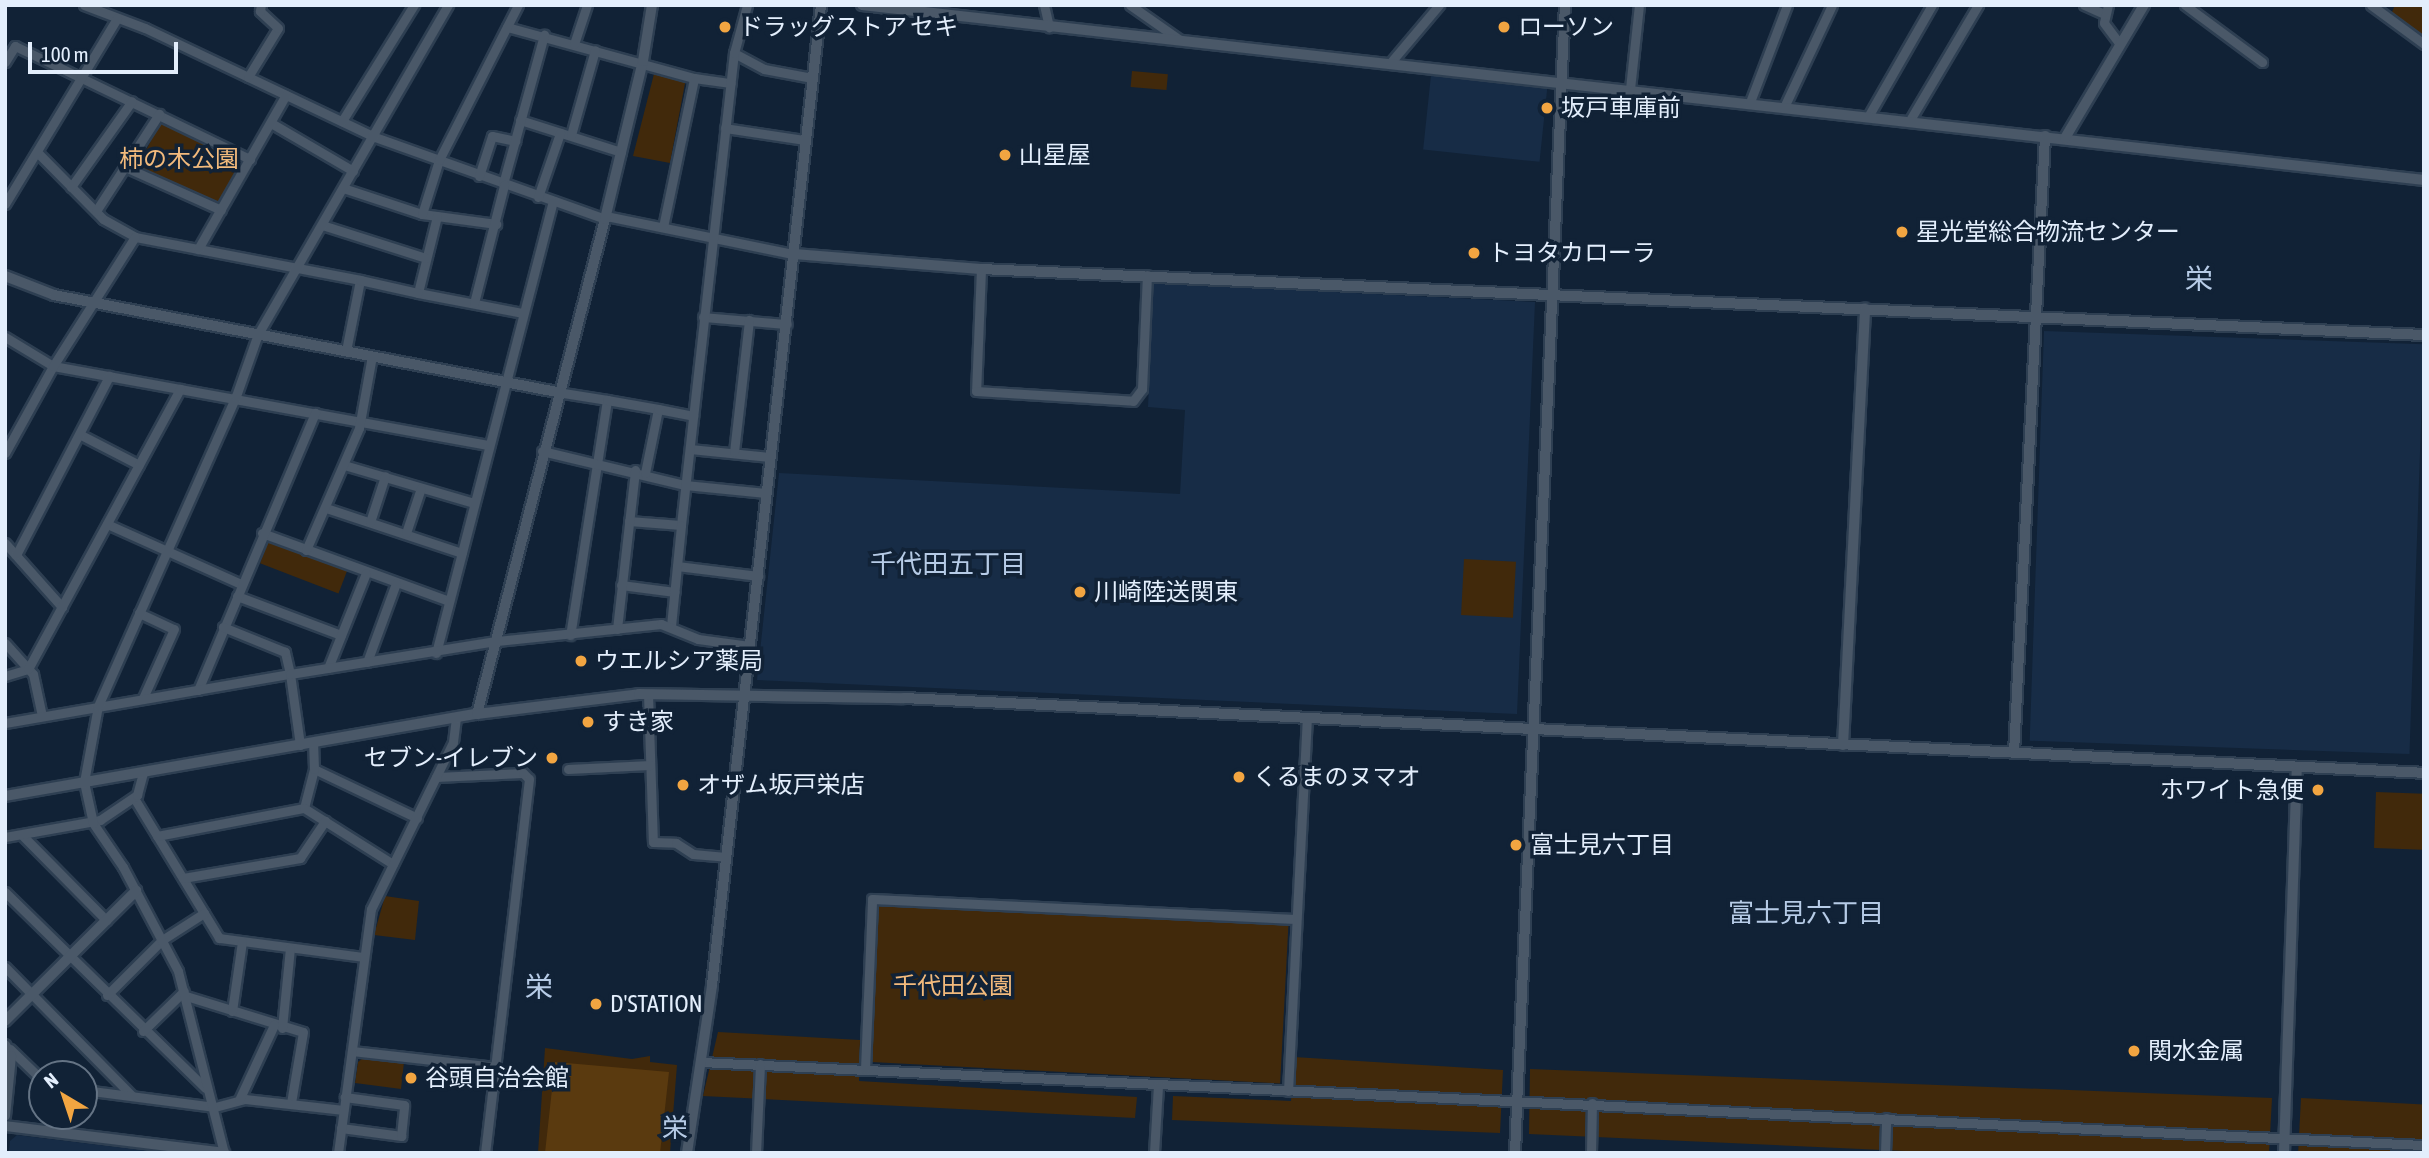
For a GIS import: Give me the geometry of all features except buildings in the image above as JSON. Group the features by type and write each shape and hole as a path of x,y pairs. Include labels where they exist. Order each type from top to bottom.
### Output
{"street":[{"path":"84,5 248,77 372,136 503,185 605,217 663,226 793,254 981,269 1550,292 2424,335"},
{"path":"248,77 278,28 260,11 261,5"},
{"path":"342,121 414,5"},
{"path":"5,1126 224,1153 205,1088 185,994 162,940 136,891 93,823 84,782 98,706 236,396 258,334 448,5"},
{"path":"422,214 439,160 518,5"},
{"path":"574,44 587,5"},
{"path":"477,714 557,392 605,217 643,61 652,5"},
{"path":"671,626 734,53 747,5"},
{"path":"687,1153 726,857 821,5"},
{"path":"862,5 939,10 1049,27 1785,105 2424,180"},
{"path":"1044,5 1049,27"},
{"path":"1130,5 1182,41"},
{"path":"1391,62 1439,5"},
{"path":"1515,1153 1559,82 1565,5"},
{"path":"1630,89 1639,5"},
{"path":"1750,102 1787,5"},
{"path":"1785,105 1832,5"},
{"path":"1869,115 1932,5"},
{"path":"1910,120 1978,5"},
{"path":"2084,5 2106,10 2104,23 2119,43"},
{"path":"2065,138 2144,5"},
{"path":"2185,5 2262,62"},
{"path":"2371,5 2424,44"},
{"path":"5,204 117,18"},
{"path":"507,27 643,61 694,78 731,83"},
{"path":"474,303 544,35"},
{"path":"5,62 15,46 250,159"},
{"path":"571,135 595,50"},
{"path":"734,53 764,69 812,78"},
{"path":"663,226 694,78"},
{"path":"198,249 286,95"},
{"path":"71,187 132,101"},
{"path":"96,211 159,114"},
{"path":"520,120 621,152"},
{"path":"271,123 353,171"},
{"path":"725,128 804,140"},
{"path":"538,197 560,133"},
{"path":"479,176 492,136 515,141"},
{"path":"2014,753 2045,136"},
{"path":"37,152 96,211 135,237 523,313"},
{"path":"125,167 221,211"},
{"path":"343,188 422,214 496,224"},
{"path":"436,653 553,201"},
{"path":"418,293 437,216"},
{"path":"322,225 426,258"},
{"path":"5,453 53,366 135,237"},
{"path":"981,269 976,391 1132,401 1142,389 1147,275"},
{"path":"5,276 54,295 693,416"},
{"path":"346,351 360,281"},
{"path":"1843,745 1864,309"},
{"path":"704,317 786,324"},
{"path":"734,452 748,320"},
{"path":"5,337 53,366 180,389 236,396 488,445"},
{"path":"306,550 344,465 360,421 372,356"},
{"path":"16,555 81,435 109,376"},
{"path":"5,676 28,669 180,389"},
{"path":"570,635 607,400"},
{"path":"617,629 629,521 658,409"},
{"path":"198,690 262,533 315,413"},
{"path":"81,435 139,465"},
{"path":"690,449 770,457"},
{"path":"542,451 597,460 685,485 766,493"},
{"path":"344,465 474,503"},
{"path":"370,522 385,476"},
{"path":"406,533 421,488"},
{"path":"326,508 462,553"},
{"path":"629,521 681,525"},
{"path":"107,524 242,584"},
{"path":"262,533 449,601"},
{"path":"5,543 62,607"},
{"path":"677,566 758,576"},
{"path":"328,668 366,573"},
{"path":"367,662 396,583"},
{"path":"621,585 675,592"},
{"path":"237,596 341,635"},
{"path":"139,613 174,629 143,698"},
{"path":"5,723 497,641 671,626 698,639 750,646"},
{"path":"223,627 285,652 300,745"},
{"path":"5,643 28,669 42,716"},
{"path":"5,796 477,714 648,694 744,693 2424,773"},
{"path":"648,694 653,842 676,843 693,854 726,857"},
{"path":"1288,1091 1307,718"},
{"path":"338,1153 371,909 453,742 456,719"},
{"path":"304,808 314,769 313,743"},
{"path":"568,769 650,765"},
{"path":"2284,1153 2297,767"},
{"path":"314,769 417,818"},
{"path":"5,837 93,823 134,798 143,772"},
{"path":"436,777 523,773 529,779 485,1153"},
{"path":"134,798 219,938 364,957"},
{"path":"157,836 304,808 393,864"},
{"path":"183,878 300,858 325,821"},
{"path":"22,835 106,920"},
{"path":"5,1021 136,891"},
{"path":"5,892 107,995 205,1088"},
{"path":"865,1069 872,899 1296,919"},
{"path":"107,995 162,940 204,913"},
{"path":"232,1011 243,942"},
{"path":"239,1100 278,1026 290,948"},
{"path":"5,967 132,1096"},
{"path":"185,994 303,1032 291,1103"},
{"path":"144,1031 185,994"},
{"path":"8,1047 28,1066"},
{"path":"5,1116 8,1047"},
{"path":"352,1051 495,1067"},
{"path":"701,1062 1158,1086 1517,1099 2424,1145"},
{"path":"755,1153 760,1065"},
{"path":"1154,1153 1158,1086"},
{"path":"98,1092 211,1106 239,1100 343,1110"},
{"path":"341,1128 401,1136 404,1105 345,1097"},
{"path":"1591,1153 1592,1103"},
{"path":"1885,1153 1886,1118"}],"shaded area":[{"path":"1431,75 1547,87 1540,162 1423,150"},
{"path":"1153,283 1535,302 1517,714 757,680 779,473 1180,494 1185,410 1148,407"},
{"path":"2044,331 2424,344 2409,754 2030,741"},
{"path":"555,1062 669,1072 660,1153 545,1153"},
{"path":"17,1135 167,1153 9,1153 10,1141"}],"green space":[{"path":"2395,5 2424,5 2424,39 2397,19 2392,12"},
{"path":"655,70 686,78 670,163 633,156"},
{"path":"1132,71 1168,74 1166,90 1131,87"},
{"name":"柿の木公園","path":"161,120 241,159 217,208 137,169"},
{"path":"269,540 347,570 338,593 260,563"},
{"path":"1464,559 1516,562 1513,618 1461,615"},
{"path":"2376,792 2424,794 2422,850 2374,848"},
{"path":"385,896 419,901 415,940 374,935"},
{"name":"千代田公園","path":"875,903 1288,925 1280,1083 867,1062"},
{"path":"718,1032 860,1040 859,1081 1137,1097 1135,1118 703,1096"},
{"path":"545,1048 632,1059 650,1056 650,1062 677,1065 670,1153 538,1153"},
{"path":"1294,1057 1503,1070 1500,1133 1172,1120 1173,1096 1291,1101"},
{"path":"363,1058 404,1062 401,1089 355,1083 358,1062"},
{"path":"1530,1069 2272,1098 2269,1153 1949,1153 1529,1134"},
{"path":"2301,1098 2424,1104 2421,1153 2298,1153"}],"place":[{"name":"ドラッグストア セキ","path":"725,27"},
{"name":"ローソン","path":"1504,27"},
{"name":"坂戸車庫前","path":"1547,108"},
{"name":"山星屋","path":"1005,155"},
{"name":"星光堂総合物流センター","path":"1902,232"},
{"name":"トヨタカローラ","path":"1474,253"},
{"name":"川崎陸送関東","path":"1080,592"},
{"name":"ウエルシア薬局","path":"581,661"},
{"name":"すき家","path":"588,722"},
{"name":"セブン-イレブン","path":"552,758"},
{"name":"くるまのヌマオ","path":"1239,777"},
{"name":"オザム坂戸栄店","path":"683,785"},
{"name":"ホワイト急便","path":"2318,790"},
{"name":"富士見六丁目","path":"1516,845"},
{"name":"D'STATION","path":"596,1004"},
{"name":"関水金属","path":"2134,1051"},
{"name":"谷頭自治会館","path":"411,1078"}],"district":[{"name":"栄","path":"2199,279"},
{"name":"千代田五丁目","path":"948,565"},
{"name":"富士見六丁目","path":"1806,914"},
{"name":"栄","path":"539,987"},
{"name":"栄","path":"675,1129"}]}
